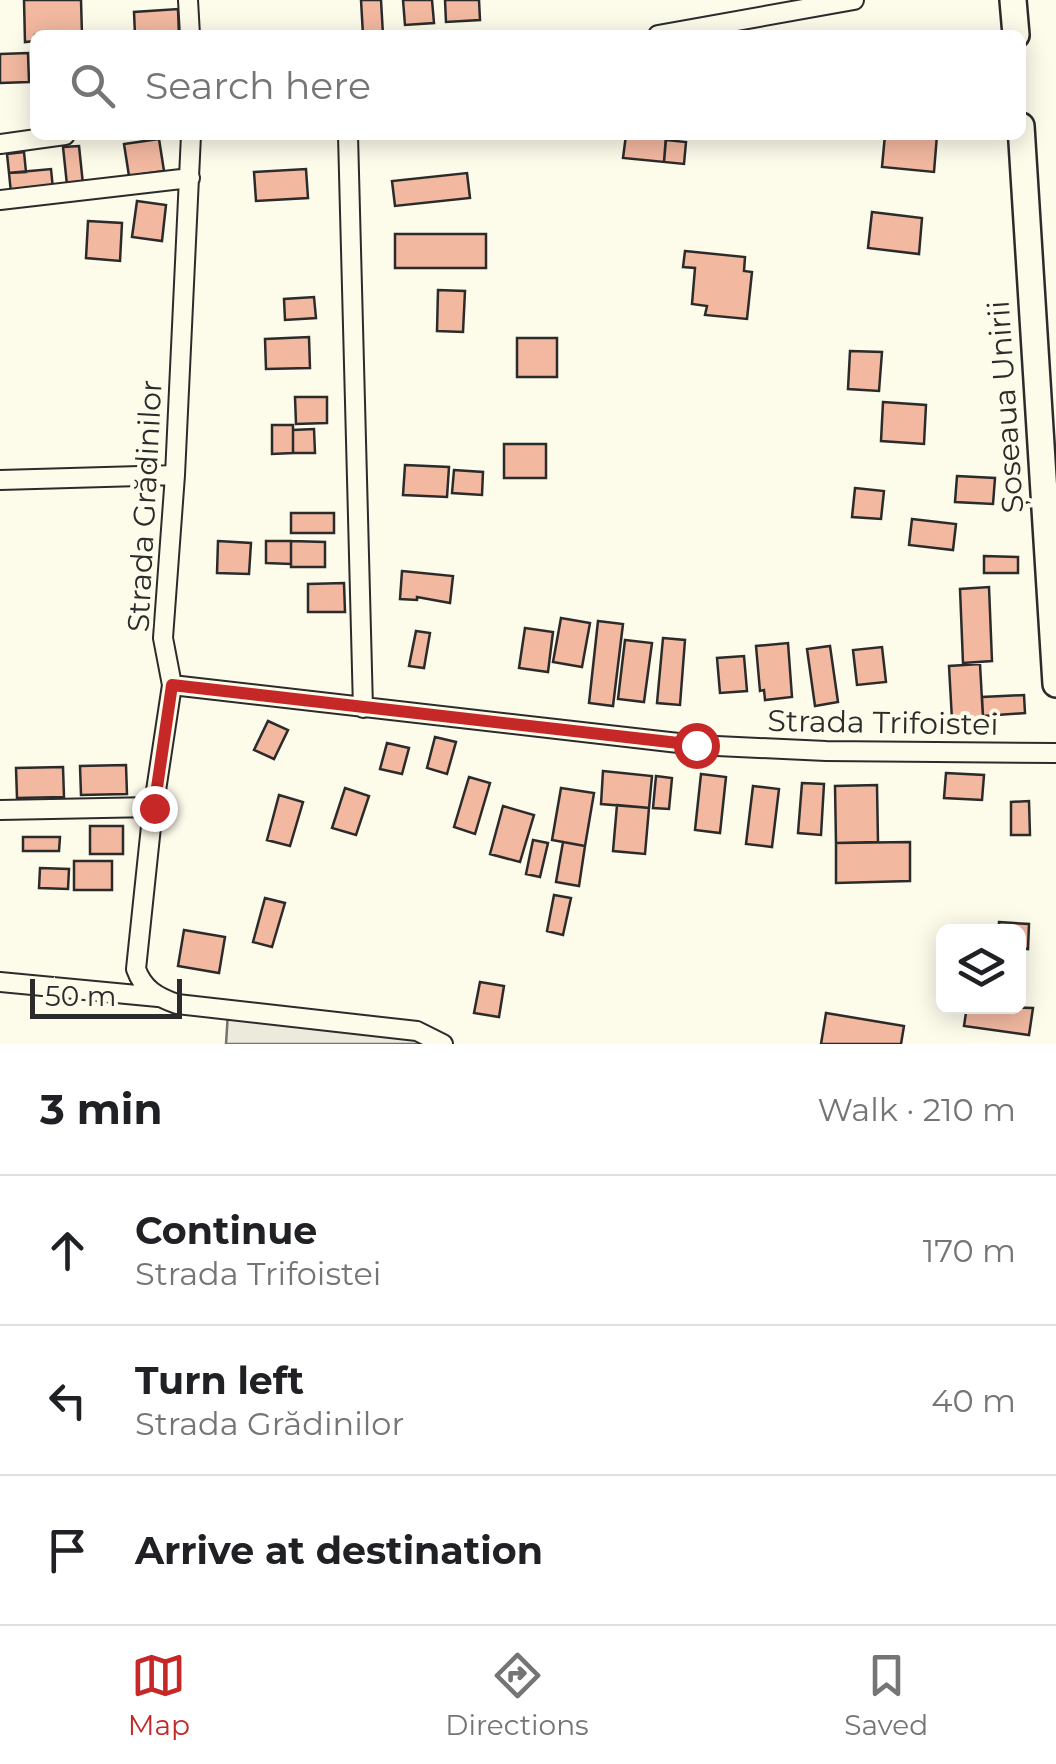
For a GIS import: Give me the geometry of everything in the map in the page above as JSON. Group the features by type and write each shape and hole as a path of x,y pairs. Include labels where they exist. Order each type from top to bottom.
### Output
{"main road":[{"path":"1014,0 1016,30"},
{"name":"Șoseaua Unirii","path":"1022,140 1056,684"}],"street":[{"path":"188,0 190,30"},
{"path":"686,30 854,0"},
{"path":"0,144 30,140"},
{"name":"Strada Grădinilor","path":"158,997 140,982 136,969 172,685 163,638 191,140"},
{"path":"348,140 363,708"},
{"path":"0,200 190,178"},
{"path":"0,480 175,475"},
{"name":"Strada Trifoistei","path":"172,685 696,745 826,751 1056,753"},
{"path":"0,810 154,808"},
{"path":"0,982 158,997 177,1004 417,1032 444,1044"}],"shaded area":[{"path":"228,1012 429,1041 431,1044 226,1044"}],"building":[{"path":"24,0 81,0 82,30 30,30 30,42 25,42"},
{"path":"361,0 381,0 383,30 363,30"},
{"path":"403,0 432,0 434,23 405,25"},
{"path":"445,0 479,0 480,20 446,22"},
{"path":"178,9 179,30 135,30 134,12"},
{"path":"28,53 29,82 0,83 0,54"},
{"path":"159,140 164,171 129,176 124,144"},
{"path":"625,140 666,140 664,162 623,158"},
{"path":"666,140 686,142 684,164 664,162"},
{"path":"885,140 937,140 934,172 882,167"},
{"path":"79,146 83,184 67,185 63,147"},
{"path":"24,152 26,172 9,173 7,154"},
{"path":"51,169 53,189 11,193 9,173"},
{"path":"306,169 308,198 256,201 254,172"},
{"path":"467,173 470,198 395,206 392,181"},
{"path":"137,201 166,205 162,241 132,237"},
{"path":"872,212 922,218 919,254 868,248"},
{"path":"88,221 122,223 120,261 86,258"},
{"path":"395,234 486,234 486,268 395,268"},
{"path":"685,251 745,257 744,271 752,272 747,319 705,315 707,306 692,304 695,268 683,267"},
{"path":"438,290 465,291 463,332 437,331"},
{"path":"314,297 316,318 285,320 284,299"},
{"path":"309,337 310,368 266,369 265,339"},
{"path":"517,338 557,338 557,377 517,377"},
{"path":"850,351 882,352 879,391 848,389"},
{"path":"295,397 327,397 327,423 296,424"},
{"path":"883,402 926,405 924,444 881,441"},
{"path":"272,425 293,425 293,453 272,454"},
{"path":"314,429 315,453 293,453 293,430"},
{"path":"504,444 546,444 546,478 504,478"},
{"path":"405,465 449,467 447,497 403,495"},
{"path":"454,470 483,472 482,495 452,493"},
{"path":"957,476 995,478 993,504 955,502"},
{"path":"855,488 884,491 881,519 852,517"},
{"path":"291,513 334,513 334,533 291,533"},
{"path":"912,519 956,524 953,550 909,545"},
{"path":"218,541 251,543 249,574 217,573"},
{"path":"266,541 291,541 291,564 266,563"},
{"path":"291,541 325,542 325,567 291,567"},
{"path":"984,556 1018,557 1018,573 984,573"},
{"path":"402,571 453,576 450,603 417,597 400,599"},
{"path":"344,583 345,612 308,612 308,584"},
{"path":"989,587 992,661 963,663 960,589"},
{"path":"561,618 590,623 582,667 553,662"},
{"path":"598,621 623,624 613,706 589,703"},
{"path":"525,628 553,632 548,672 519,668"},
{"path":"416,631 430,633 424,668 409,666"},
{"path":"663,638 685,640 680,705 657,703"},
{"path":"625,640 652,643 644,702 618,699"},
{"path":"788,643 792,697 765,700 764,690 760,691 756,646"},
{"path":"830,646 838,702 815,706 807,649"},
{"path":"882,647 886,682 857,685 853,650"},
{"path":"744,656 747,691 720,693 717,658"},
{"path":"980,664 983,718 952,720 949,666"},
{"path":"1024,695 1025,713 983,716 982,697"},
{"path":"268,721 288,730 274,759 254,750"},
{"path":"435,737 456,742 447,774 427,768"},
{"path":"387,743 409,748 402,774 380,769"},
{"path":"126,765 127,794 81,795 80,766"},
{"path":"63,767 64,797 17,798 16,768"},
{"path":"603,771 652,776 649,808 601,804"},
{"path":"946,773 984,775 982,800 944,798"},
{"path":"701,774 726,777 720,833 695,830"},
{"path":"656,776 672,778 669,809 653,808"},
{"path":"469,777 490,783 475,834 454,827"},
{"path":"802,783 824,784 821,835 798,833"},
{"path":"877,785 878,842 836,843 835,786"},
{"path":"753,786 779,789 772,847 746,844"},
{"path":"345,788 369,796 356,835 332,828"},
{"path":"561,788 594,793 585,846 552,840"},
{"path":"279,795 303,802 290,846 267,840"},
{"path":"1029,801 1030,835 1011,835 1011,802"},
{"path":"617,805 649,808 645,854 613,851"},
{"path":"503,806 534,815 520,862 490,854"},
{"path":"90,826 123,826 123,854 90,854"},
{"path":"23,837 60,837 59,851 23,851"},
{"path":"533,840 548,843 540,877 526,874"},
{"path":"563,842 585,846 579,886 556,882"},
{"path":"910,842 910,881 836,883 836,843"},
{"path":"74,861 112,861 112,890 74,890"},
{"path":"40,868 69,869 68,889 39,888"},
{"path":"554,895 571,898 563,935 547,931"},
{"path":"265,898 285,903 272,947 253,942"},
{"path":"999,922 1029,924 1028,949 1026,924"},
{"path":"184,930 225,937 219,973 178,966"},
{"path":"480,982 504,986 499,1017 474,1013"},
{"path":"1026,1008 1033,1008 1029,1035 964,1026 966,1014 1026,1014"},
{"path":"826,1013 904,1026 901,1044 821,1044"}],"route":[{"path":"154,808 172,685 608,738 696,745"}]}
